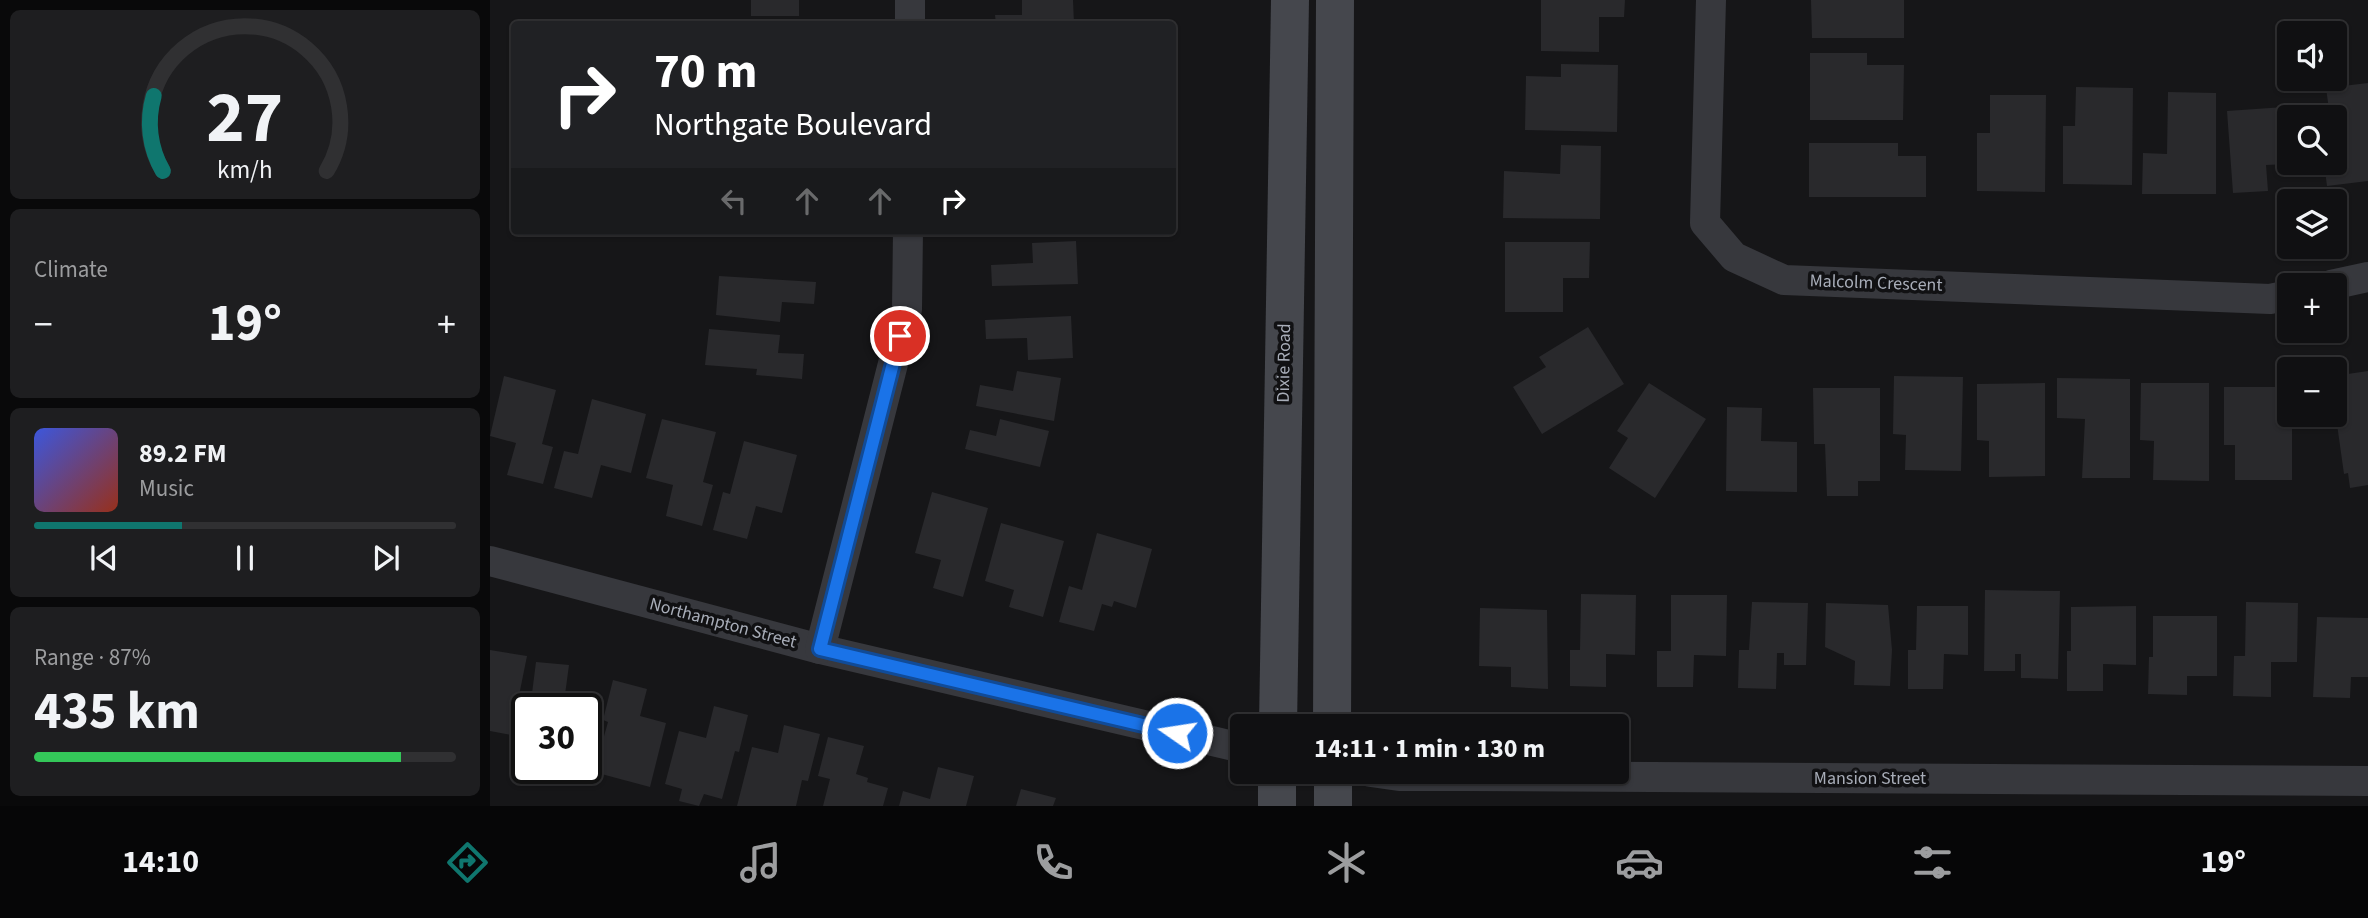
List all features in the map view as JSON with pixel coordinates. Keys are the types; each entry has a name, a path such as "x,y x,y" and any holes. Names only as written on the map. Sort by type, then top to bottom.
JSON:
{"main road":[{"name":"Dixie Road","path":"1278,714 1290,0"},
{"path":"1332,714 1335,0"},
{"path":"1277,784 1277,806"},
{"path":"1333,784 1333,806"}],"street":[{"path":"910,0 910,21"},
{"name":"Malcolm Crescent","path":"1710,0 1705,222 1734,257 1784,280 2277,298"},
{"path":"820,649 907,310 908,235"},
{"path":"2347,282 2368,277"},
{"name":"Northampton Street","path":"490,561 820,649 1230,745"},
{"name":"Mansion Street","path":"1629,777 2368,781"}],"building":[{"path":"751,0 799,0 799,16 751,16"},
{"path":"1022,0 1073,0 1074,21 996,21 995,15 1022,15"},
{"path":"1541,0 1625,0 1624,17 1599,17 1599,52 1541,51"},
{"path":"1811,0 1904,0 1904,38 1812,38"},
{"path":"1810,53 1867,53 1867,65 1904,65 1903,120 1810,120"},
{"path":"1561,64 1618,65 1617,132 1525,130 1526,76 1561,77"},
{"path":"2368,83 2368,181 2327,186 2326,175 2347,175 2347,105 2328,105 2326,91 2347,91 2347,86"},
{"path":"2076,87 2133,88 2132,185 2063,184 2063,126 2075,126"},
{"path":"2168,92 2216,93 2216,194 2142,194 2143,153 2167,154"},
{"path":"1990,95 2046,95 2045,192 1977,191 1977,133 1990,133"},
{"path":"2277,107 2277,165 2266,165 2268,191 2233,193 2227,111"},
{"path":"1809,143 1898,143 1898,156 1926,156 1926,197 1809,197"},
{"path":"1561,145 1601,146 1600,219 1503,218 1504,171 1560,174"},
{"path":"1076,241 1078,284 992,286 991,265 1033,263 1032,243"},
{"path":"1505,242 1590,242 1589,278 1563,278 1563,312 1505,312"},
{"path":"719,276 816,282 814,304 782,302 780,322 716,315"},
{"path":"1071,316 1073,358 1028,360 1027,338 986,339 985,320"},
{"path":"1588,327 1624,384 1542,434 1513,387 1546,367 1539,357"},
{"path":"709,329 780,335 778,353 804,354 802,379 756,375 757,369 705,365"},
{"path":"1017,371 1061,378 1054,421 976,406 980,385 1013,391"},
{"path":"2368,371 2368,485 2350,488 2348,473 2344,474 2337,427 2347,427 2347,374"},
{"path":"504,376 556,390 542,444 553,447 543,484 507,475 516,443 490,436"},
{"path":"1894,376 1963,377 1961,471 1905,470 1906,435 1893,434"},
{"path":"2057,378 2130,379 2130,478 2082,478 2085,419 2057,418"},
{"path":"1649,383 1706,419 1655,498 1609,468 1628,438 1617,431"},
{"path":"2045,383 2045,476 1989,477 1989,441 1977,440 1977,384"},
{"path":"2141,383 2209,383 2209,481 2153,480 2154,441 2140,440"},
{"path":"2224,387 2277,387 2277,427 2292,427 2292,480 2235,480 2235,445 2224,445"},
{"path":"1813,388 1880,388 1880,481 1858,481 1858,496 1827,496 1825,444 1814,444"},
{"path":"592,399 646,414 631,473 601,465 592,498 554,488 564,451 578,454"},
{"path":"1727,407 1762,408 1761,441 1797,442 1797,492 1726,491"},
{"path":"662,419 716,432 703,482 713,485 702,526 666,516 673,485 646,478"},
{"path":"1000,419 1049,431 1040,467 965,449 970,430 996,436"},
{"path":"744,441 797,455 782,513 756,506 747,539 713,530 723,492 730,494"},
{"path":"932,492 988,508 963,597 933,588 941,560 915,553"},
{"path":"1001,523 1064,541 1043,617 1009,607 1014,590 985,581"},
{"path":"1097,533 1152,549 1136,608 1114,601 1112,607 1102,604 1094,631 1059,622 1069,586 1082,590"},
{"path":"1985,590 2060,591 2058,679 2021,678 2021,654 2015,654 2015,671 1984,671"},
{"path":"1581,594 1636,595 1635,655 1606,654 1606,687 1570,686 1570,650 1580,650"},
{"path":"1671,595 1727,595 1726,656 1694,655 1693,687 1657,687 1657,651 1671,651"},
{"path":"1752,602 1808,603 1806,665 1784,665 1784,653 1777,653 1776,689 1738,688 1739,650 1749,650"},
{"path":"2246,602 2298,603 2297,662 2271,662 2271,697 2233,696 2234,656 2245,656"},
{"path":"1826,603 1888,605 1892,650 1890,686 1854,685 1855,661 1825,647"},
{"path":"1917,606 1968,606 1968,655 1944,654 1943,689 1908,689 1908,650 1916,650"},
{"path":"2136,606 2136,665 2103,664 2103,691 2067,691 2071,607"},
{"path":"1480,608 1547,610 1548,689 1511,687 1511,667 1479,666"},
{"path":"2153,616 2217,616 2217,676 2187,676 2187,695 2148,694 2149,657 2153,657"},
{"path":"2317,617 2368,618 2368,677 2351,677 2350,698 2313,697"},
{"path":"490,650 527,656 520,693 511,693 511,735 490,731"},
{"path":"536,662 569,665 565,693 532,693"},
{"path":"613,680 647,689 640,716 666,723 650,787 602,774 602,743 608,722 603,720"},
{"path":"714,706 748,715 739,752 735,751 722,799 704,794 699,806 679,801 682,789 665,784 679,731 706,738"},
{"path":"784,725 820,734 808,781 802,780 796,806 737,806 752,747 778,753"},
{"path":"828,737 864,746 856,774 868,778 867,782 888,788 883,806 823,806 830,779 818,776"},
{"path":"938,767 974,776 966,806 899,806 903,791 930,799"},
{"path":"1021,789 1056,798 1053,806 1016,806"}],"route":[{"path":"900,336 820,649 1177,733"}]}
